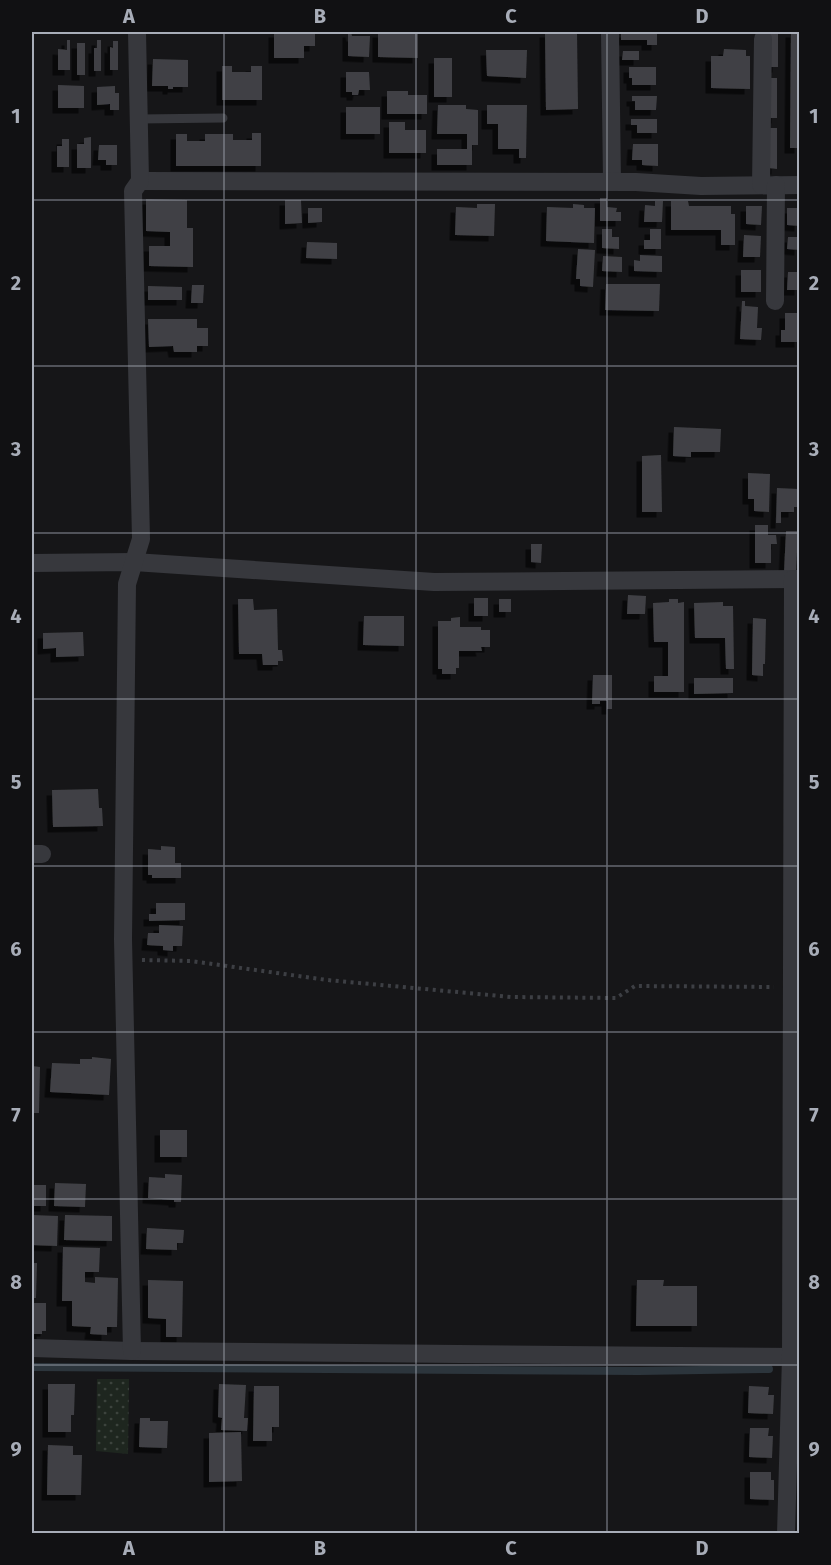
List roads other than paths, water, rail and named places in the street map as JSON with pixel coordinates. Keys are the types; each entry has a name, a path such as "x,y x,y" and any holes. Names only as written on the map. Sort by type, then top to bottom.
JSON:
{"street":[{"path":"132,1351 123,960 127,584 141,539 133,192 140,181 137,32"},
{"path":"610,32 612,182"},
{"path":"763,39 775,301"},
{"path":"140,181 612,182 701,186 800,185"},
{"path":"32,563 134,562 434,582 796,579 795,1357 786,1533"},
{"path":"32,1348 132,1351 795,1357"}],"lane":[{"path":"139,119 223,118"}],"waterway":[{"path":"32,1367 639,1371 769,1369"}]}
